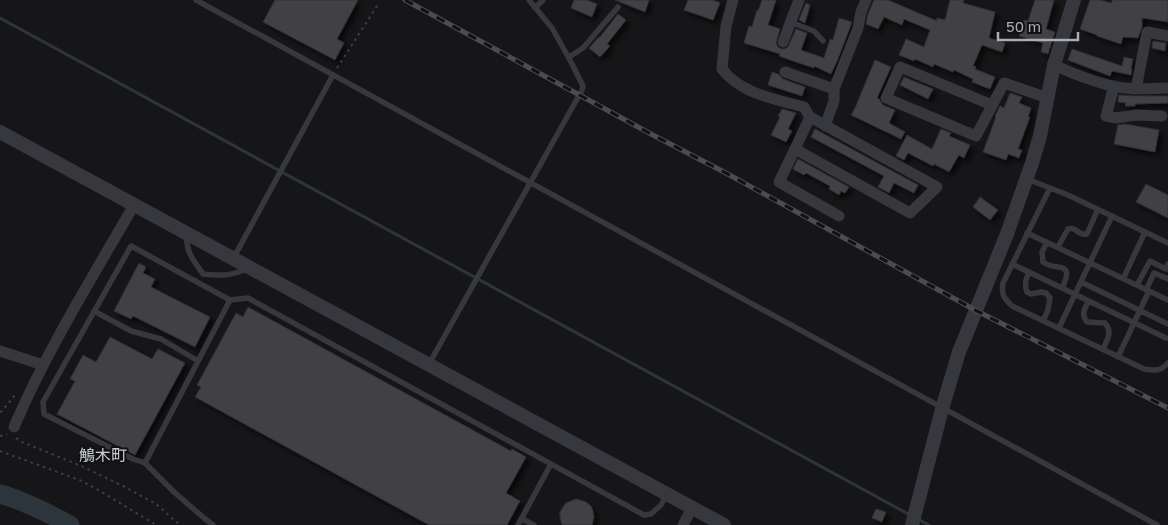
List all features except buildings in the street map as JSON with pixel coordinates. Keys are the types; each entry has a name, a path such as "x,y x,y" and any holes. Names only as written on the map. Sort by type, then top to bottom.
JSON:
{"street":[{"path":"733,0 726,26 722,68 726,74 749,91 804,107 810,117 937,187 910,213 795,149"},
{"path":"783,42 799,0"},
{"path":"825,126 834,101 834,89 858,28 861,12 866,0"},
{"path":"912,525 942,408 959,352 1007,234 1027,179 1040,136 1054,65 1074,0"},
{"path":"1136,88 1147,32 1168,36"},
{"path":"1054,65 1072,73 1114,86 1168,88"},
{"path":"992,105 900,67 886,98 976,136 1004,83 1048,98"},
{"path":"785,72 834,89"},
{"path":"1114,86 1106,116 1116,118 1136,115 1162,116"},
{"path":"810,117 779,182 839,216"},
{"path":"0,132 724,525"},
{"path":"14,428 43,365 134,206"},
{"path":"0,350 43,365"},
{"path":"683,525 692,508"}],"lane":[{"path":"196,0 1157,525"},
{"path":"429,364 582,90 583,86 569,57 552,28 529,0"},
{"path":"535,8 543,0"},
{"path":"569,57 583,48 618,7"},
{"path":"790,22 814,32 822,41"},
{"path":"233,259 333,75"},
{"path":"1027,179 1098,209 1168,243"},
{"path":"1050,188 1003,283 1002,292 1006,300 1012,306 1144,369 1153,371 1163,368 1168,363"},
{"path":"1058,248 1068,228 1075,228 1082,235 1086,234 1098,209"},
{"path":"1059,328 1112,216"},
{"path":"1123,278 1145,232"},
{"path":"1027,233 1168,300"},
{"path":"186,234 188,249 203,274"},
{"path":"1047,242 1042,252 1043,262 1049,266 1059,266 1065,269 1066,276 1062,288"},
{"path":"213,525 144,463 44,414 43,402 130,246 230,300 248,298 644,515 651,514 662,505 667,494"},
{"path":"1137,285 1150,261 1166,269 1168,264"},
{"path":"1012,264 1167,338"},
{"path":"203,274 224,276 249,268"},
{"path":"1029,272 1025,281 1027,292 1031,294 1046,293 1050,298 1048,310 1043,321"},
{"path":"1118,356 1140,310 1154,273 1168,279"},
{"path":"198,283 203,274"},
{"path":"1081,282 1168,324"},
{"path":"144,463 230,300"},
{"path":"1091,302 1083,313 1084,318 1087,322 1105,323 1108,327 1109,336 1103,349"},
{"path":"94,311 131,331 161,339 198,361"},
{"path":"518,525 551,464"},
{"path":"522,519 534,525"}],"path":[{"path":"333,75 379,2"},
{"path":"14,428 11,433 22,442 79,465 123,486 156,504 180,525"},
{"path":"0,451 82,481 156,525"}],"waterway":[{"path":"0,18 910,515"},
{"path":"0,494 27,504 70,525"},
{"path":"918,519 929,525"}],"railway":[{"path":"405,0 975,310 1168,408"}],"district":[{"name":"鵤木町","path":"103,455"}]}
